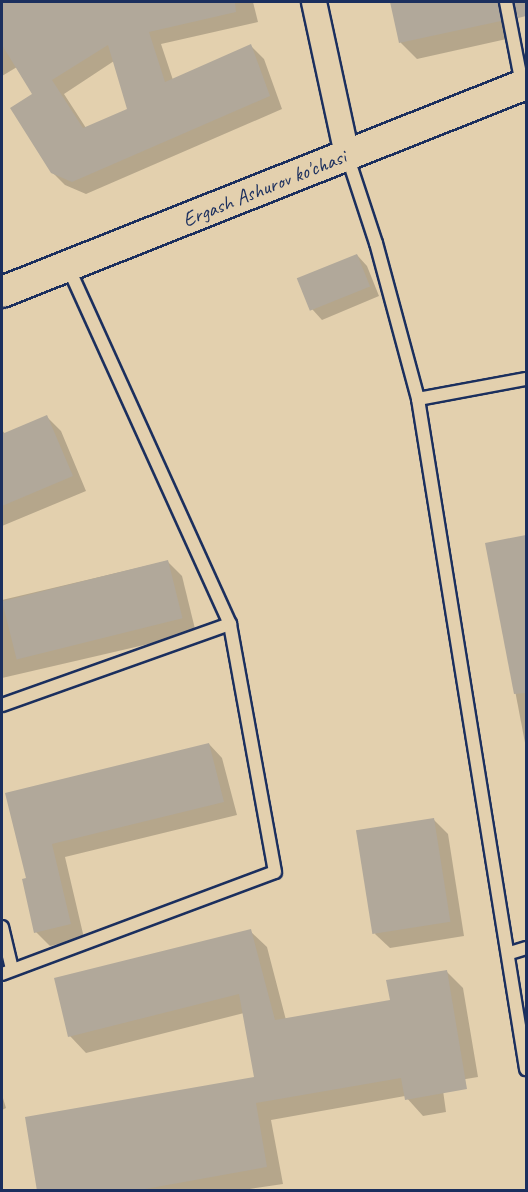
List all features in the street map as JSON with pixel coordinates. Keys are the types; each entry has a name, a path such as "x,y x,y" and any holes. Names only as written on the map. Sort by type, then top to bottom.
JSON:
{"street":[{"path":"314,2 347,155"},
{"name":"Ergash Ashurov ko'chasi","path":"4,287 67,266 524,85"}],"lane":[{"path":"506,2 524,85"},
{"path":"347,155 376,243 418,399 510,953 526,1069"},
{"path":"2,927 7,972 275,872 230,624 67,266"},
{"path":"418,399 526,379"},
{"path":"2,705 230,624"},
{"path":"510,953 526,948"}],"building":[{"path":"2,2 235,2 236,12 149,32 165,82 251,44 270,96 72,182 51,173 10,108 32,94 2,45","holes":["108,45 127,109 83,128 52,80"]},
{"path":"390,2 498,2 501,21 399,43"},
{"path":"514,2 526,2 526,16 518,18"},
{"path":"357,254 370,286 310,311 297,278"},
{"path":"47,415 73,476 2,506 2,434"},
{"path":"526,535 526,693 514,694 485,543"},
{"path":"168,560 183,618 17,660 2,601"},
{"path":"209,743 224,802 52,844 71,924 34,933 22,879 26,878 5,793"},
{"path":"434,818 450,922 372,934 356,830"},
{"path":"251,929 275,1020 390,1000 386,980 447,970 467,1089 405,1100 401,1078 256,1103 267,1167 134,1191 37,1191 25,1117 254,1077 239,994 68,1037 54,978"}]}
